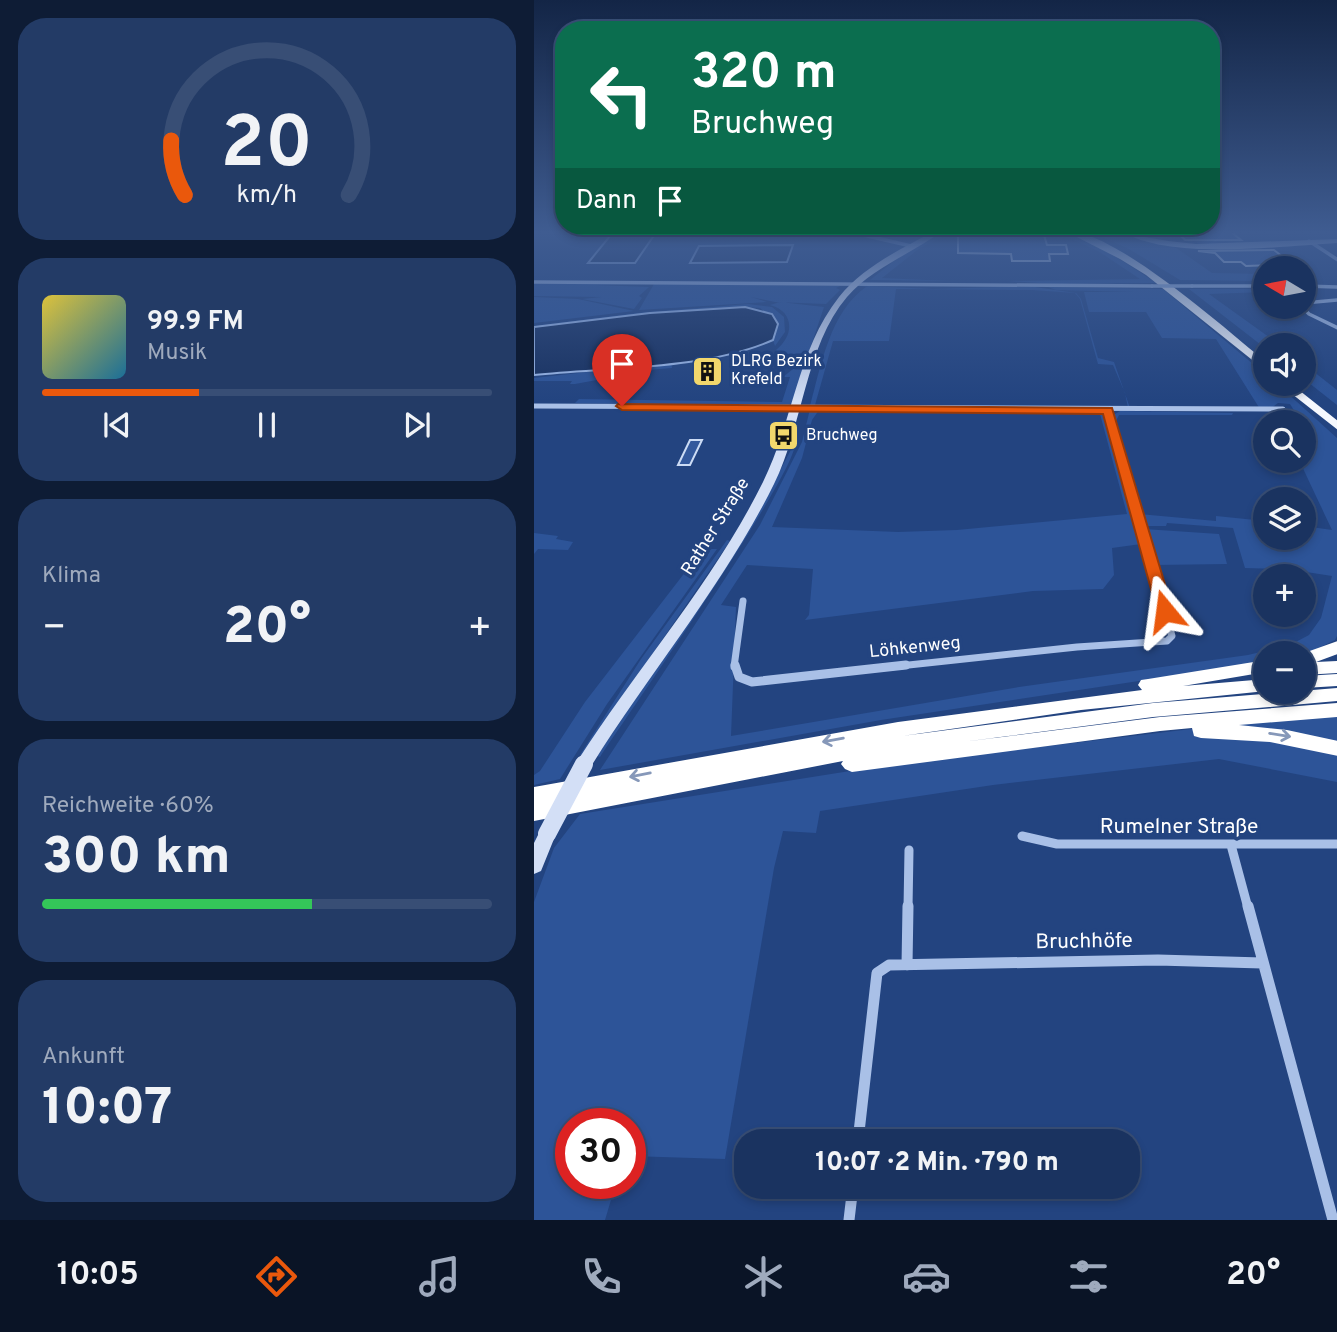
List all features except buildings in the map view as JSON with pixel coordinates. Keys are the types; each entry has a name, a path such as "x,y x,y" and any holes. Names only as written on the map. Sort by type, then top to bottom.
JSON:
{"highway":[{"path":"1168,288 1253,357"},
{"path":"1179,288 1253,346"},
{"path":"1302,396 1337,433"},
{"path":"1303,396 1337,427"},
{"path":"1308,396 1337,415"},
{"path":"1316,655 1337,647"},
{"path":"1316,668 1337,667"},
{"path":"998,714 1040,701 1253,668"},
{"path":"1208,676 1253,673"},
{"path":"1316,681 1337,680"},
{"path":"534,795 707,762 998,714 1253,686"},
{"path":"534,812 894,744 1153,710 1337,694"},
{"path":"679,784 709,785 1159,724 1337,710"},
{"path":"1016,743 1153,732 1217,731 1259,732 1303,739 1337,749"}],"main road":[{"name":"Rather Straße","path":"534,866 547,834 584,764 754,511 780,460 824,330 844,296 853,288"}],"street":[{"path":"1316,303 1337,300"},
{"path":"1316,317 1337,328"},
{"path":"534,405 1283,409"},
{"name":"Löhkenweg","path":"743,601 734,670 736,676 752,682 1077,647 1158,643 1172,636 1108,410"},
{"name":"Rumelner Straße","path":"1022,836 1057,845 1337,844"},
{"path":"1231,845 1333,1220"},
{"path":"907,965 909,850"},
{"name":"Bruchhöfe","path":"859,1129 877,973 889,965 1158,960 1262,963"},
{"path":"849,1220 851,1199"}],"shaded area":[{"path":"534,288 648,288 639,296 642,298 634,309 582,299 602,297 534,296"},
{"path":"652,288 840,290 826,304 775,302 751,297 767,302 639,310"},
{"path":"865,288 1041,288 1076,293 1081,299 1098,358 1114,362 1124,390 1113,365 1098,364 1080,299 1075,293 896,289 889,341 833,341 815,405 1124,408 810,406 835,325 854,298"},
{"path":"1050,288 1163,289 1253,364 1253,396 1290,396 1306,410 1294,410 1290,404 1278,403 1270,409 1260,409 1216,339 1162,338 1146,312 1089,312 1084,292 1135,292"},
{"path":"1189,289 1253,289 1253,292 1209,294 1263,333 1253,333 1253,339"},
{"path":"534,297 578,299 634,311 534,323"},
{"path":"780,302 824,307 792,403 786,406 575,403 579,399 782,402 790,377 783,377 793,369 776,350 789,331 784,312 770,305"},
{"path":"748,304 772,307 784,317 785,332 775,346 773,340 778,324 760,308 650,313 534,326 638,313"},
{"path":"745,307 772,314 778,324 773,340 746,350 687,362 534,375 534,327 650,313"},
{"path":"671,362 672,368 636,371 575,384 570,384 572,381 534,381 534,378 605,370 555,373"},
{"path":"1316,373 1337,390 1337,405 1316,388"},
{"path":"810,409 1102,411 1107,414 1141,535 1141,544 1112,548 1114,575 1103,589 1033,591 805,620 809,615 813,569 747,565 721,605 736,607 731,736 1019,687 1253,654 1253,664 881,720 600,770 760,525 802,442","holes":["819,410 1100,414 1127,514 957,530 898,532 772,527 802,458 812,420"]},
{"path":"1120,411 1233,413 1119,415 1116,421 1139,504 1137,510 1112,416"},
{"path":"1316,419 1337,438 1337,636 1335,640 1316,649 1316,641 1298,641 1309,635 1321,618 1332,576 1316,574 1316,564 1253,564 1253,568 1245,568 1233,528 1167,523 1166,526 1144,526 1139,514 1216,521 1216,516 1253,520 1253,550 1316,550 1316,528 1332,530 1316,496 1316,487 1312,487 1305,473 1316,473"},
{"path":"795,442 789,461 771,496 743,542 600,757 597,756 750,528"},
{"path":"1144,529 1219,534 1227,564 1154,565"},
{"path":"534,533 558,536 556,539 573,542 568,550 538,549 534,554"},
{"path":"727,540 730,541 583,755 580,755 641,659"},
{"path":"703,549 717,549 607,704 560,779 534,785 534,775 540,771 585,702"},
{"path":"1311,715 1337,715 1337,782 1219,759 993,785 820,811 816,833 783,831 774,868 725,1159 646,1157 646,1108 555,1108 555,1199 611,1199 605,1220 534,1220 534,902 554,848 580,814 894,764"}],"place":[{"name":"DLRG Bezirk Krefeld","path":"708,371"},
{"name":"Bruchweg","path":"783,436"}],"route":[{"path":"622,406 1108,410 1165,611"}]}
